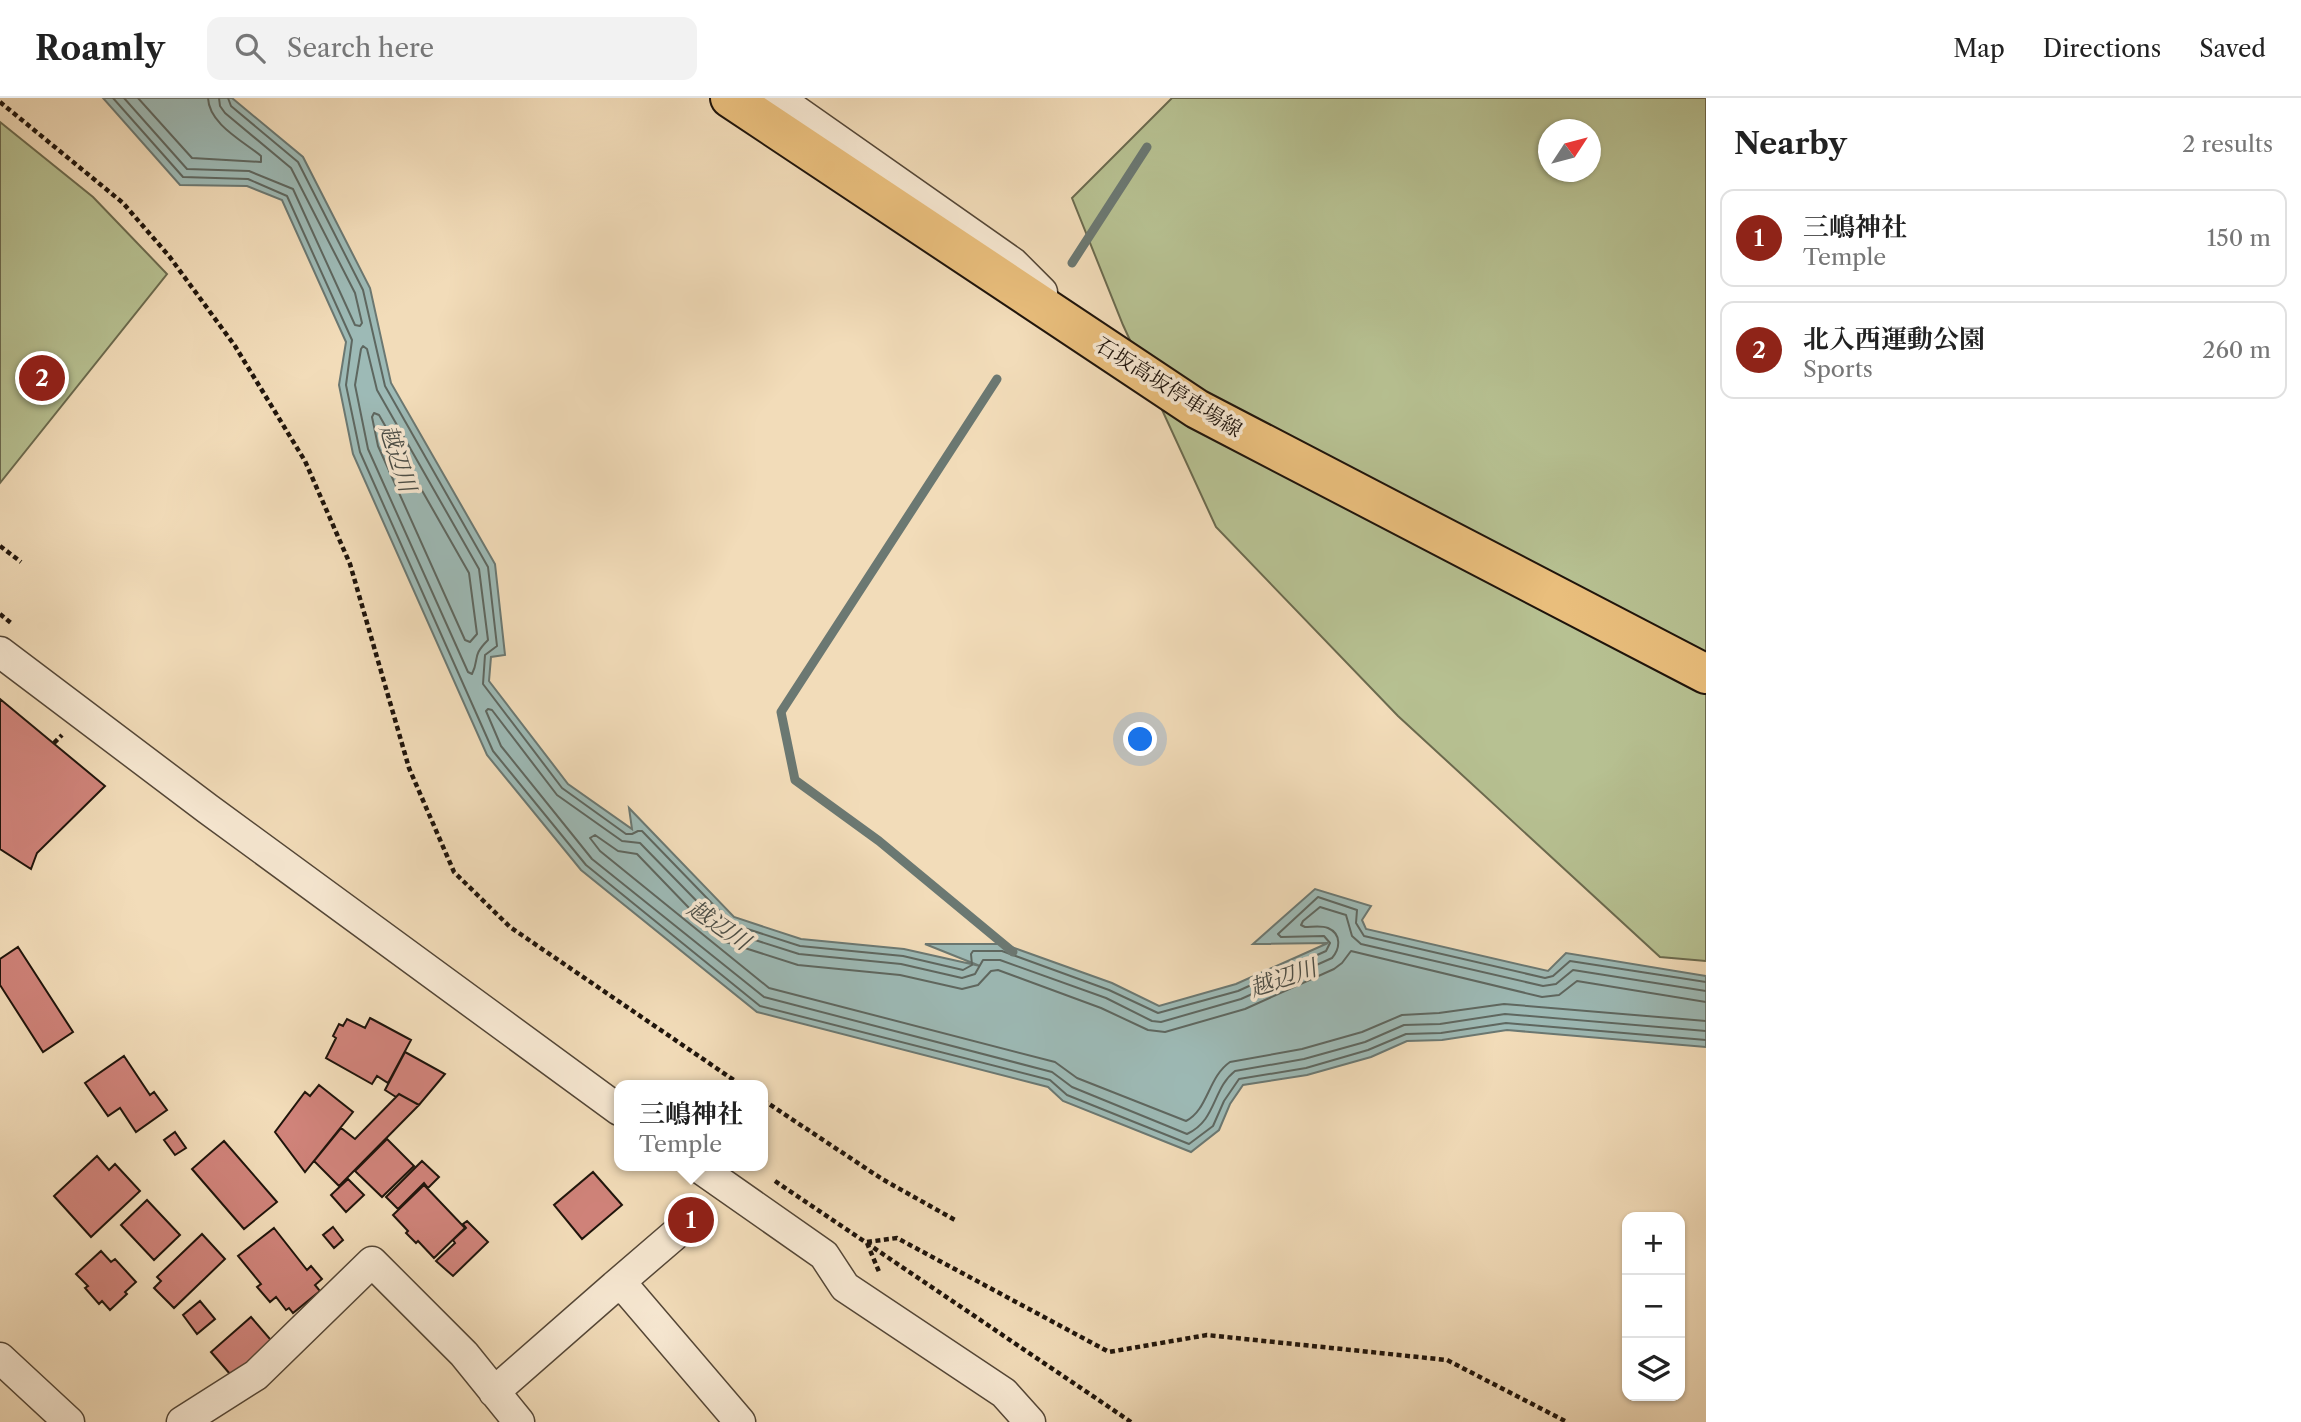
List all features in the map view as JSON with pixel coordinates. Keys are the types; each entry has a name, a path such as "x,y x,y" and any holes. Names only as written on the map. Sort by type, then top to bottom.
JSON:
{"main road":[{"name":"石坂高坂停車場線","path":"730,98 1197,410 1706,674"}],"street":[{"path":"778,98 1013,263 1085,334"},
{"path":"0,652 208,809 614,1106"},
{"path":"704,1171 824,1255 845,1287 1004,1393 1030,1422"},
{"path":"494,1392 679,1231"},
{"path":"182,1422 256,1375 372,1262 464,1354 519,1422"},
{"path":"615,1286 628,1291 740,1422"},
{"path":"0,1358 69,1422"}],"path":[{"path":"0,102 123,203 169,256 235,346 305,461 349,564 409,768 454,872 510,927 734,1080"},
{"path":"0,546 21,562"},
{"path":"768,1103 882,1179 955,1220"},
{"path":"764,1173 1131,1422"},
{"path":"867,1242 897,1238 1109,1352 1208,1335 1447,1360 1567,1422"}],"green space":[{"path":"1172,98 1706,98 1706,961 1660,957 1398,716 1216,527 1123,325 1072,198"},
{"path":"0,122 93,197 167,274 0,483"}],"water":[{"name":"越辺川","path":"103,98 232,98 303,157 370,288 391,383 495,564 505,655 491,657 489,681 568,784 632,829 629,808 734,917 801,939 904,949 980,966 925,944 1003,944 1112,983 1159,1006 1236,984 1328,943 1253,944 1315,889 1371,906 1362,920 1366,929 1548,971 1566,953 1706,976 1706,1047 1507,1030 1442,1040 1407,1041 1371,1057 1307,1075 1243,1085 1230,1104 1219,1130 1191,1152 1063,1101 1048,1087 757,1012 581,870 487,755 353,454 339,385 346,342 282,200 247,186 180,185"}],"building":[{"path":"0,699 105,786 37,853 31,869 0,849"},
{"path":"18,947 73,1032 43,1052 0,985 0,959"},
{"path":"370,1018 411,1040 388,1083 377,1076 372,1084 326,1058 336,1038 333,1036 339,1024 343,1026 347,1019 365,1028"},
{"path":"405,1052 445,1074 419,1105 385,1090"},
{"path":"124,1056 150,1095 154,1092 167,1110 136,1132 120,1108 108,1116 85,1083"},
{"path":"319,1085 353,1112 305,1172 275,1132 305,1092 310,1096"},
{"path":"399,1094 419,1105 339,1186 314,1161 341,1128 355,1139"},
{"path":"175,1132 186,1148 175,1155 164,1140"},
{"path":"387,1139 414,1166 382,1197 355,1171"},
{"path":"224,1141 277,1202 244,1229 192,1169"},
{"path":"97,1156 109,1170 115,1164 140,1191 91,1237 54,1196"},
{"path":"422,1161 439,1177 428,1188 424,1183 398,1209 386,1197"},
{"path":"593,1172 622,1205 582,1239 554,1205"},
{"path":"348,1179 364,1195 346,1212 331,1195"},
{"path":"424,1185 465,1228 434,1258 406,1233 408,1231 393,1215"},
{"path":"147,1200 180,1235 154,1260 121,1225"},
{"path":"467,1221 488,1242 453,1276 436,1261 455,1243 453,1240 466,1228 463,1224"},
{"path":"333,1227 343,1240 334,1248 323,1235"},
{"path":"274,1228 307,1270 311,1266 322,1279 315,1285 320,1291 293,1313 289,1308 286,1310 276,1297 270,1302 257,1287 261,1284 238,1256"},
{"path":"202,1234 225,1259 174,1308 154,1288 161,1281 157,1277"},
{"path":"101,1251 111,1262 115,1259 136,1282 110,1310 102,1301 99,1304 85,1288 88,1286 76,1274"},
{"path":"200,1301 215,1319 197,1334 183,1315"},
{"path":"251,1317 276,1346 236,1381 211,1352"}],"waterway":[{"path":"1072,263 1147,147"},
{"path":"997,379 781,712 795,780 879,841 1013,952"}],"place":[{"name":"北入西運動公園","path":"42,378"},
{"name":"三嶋神社","path":"691,1220"}]}
